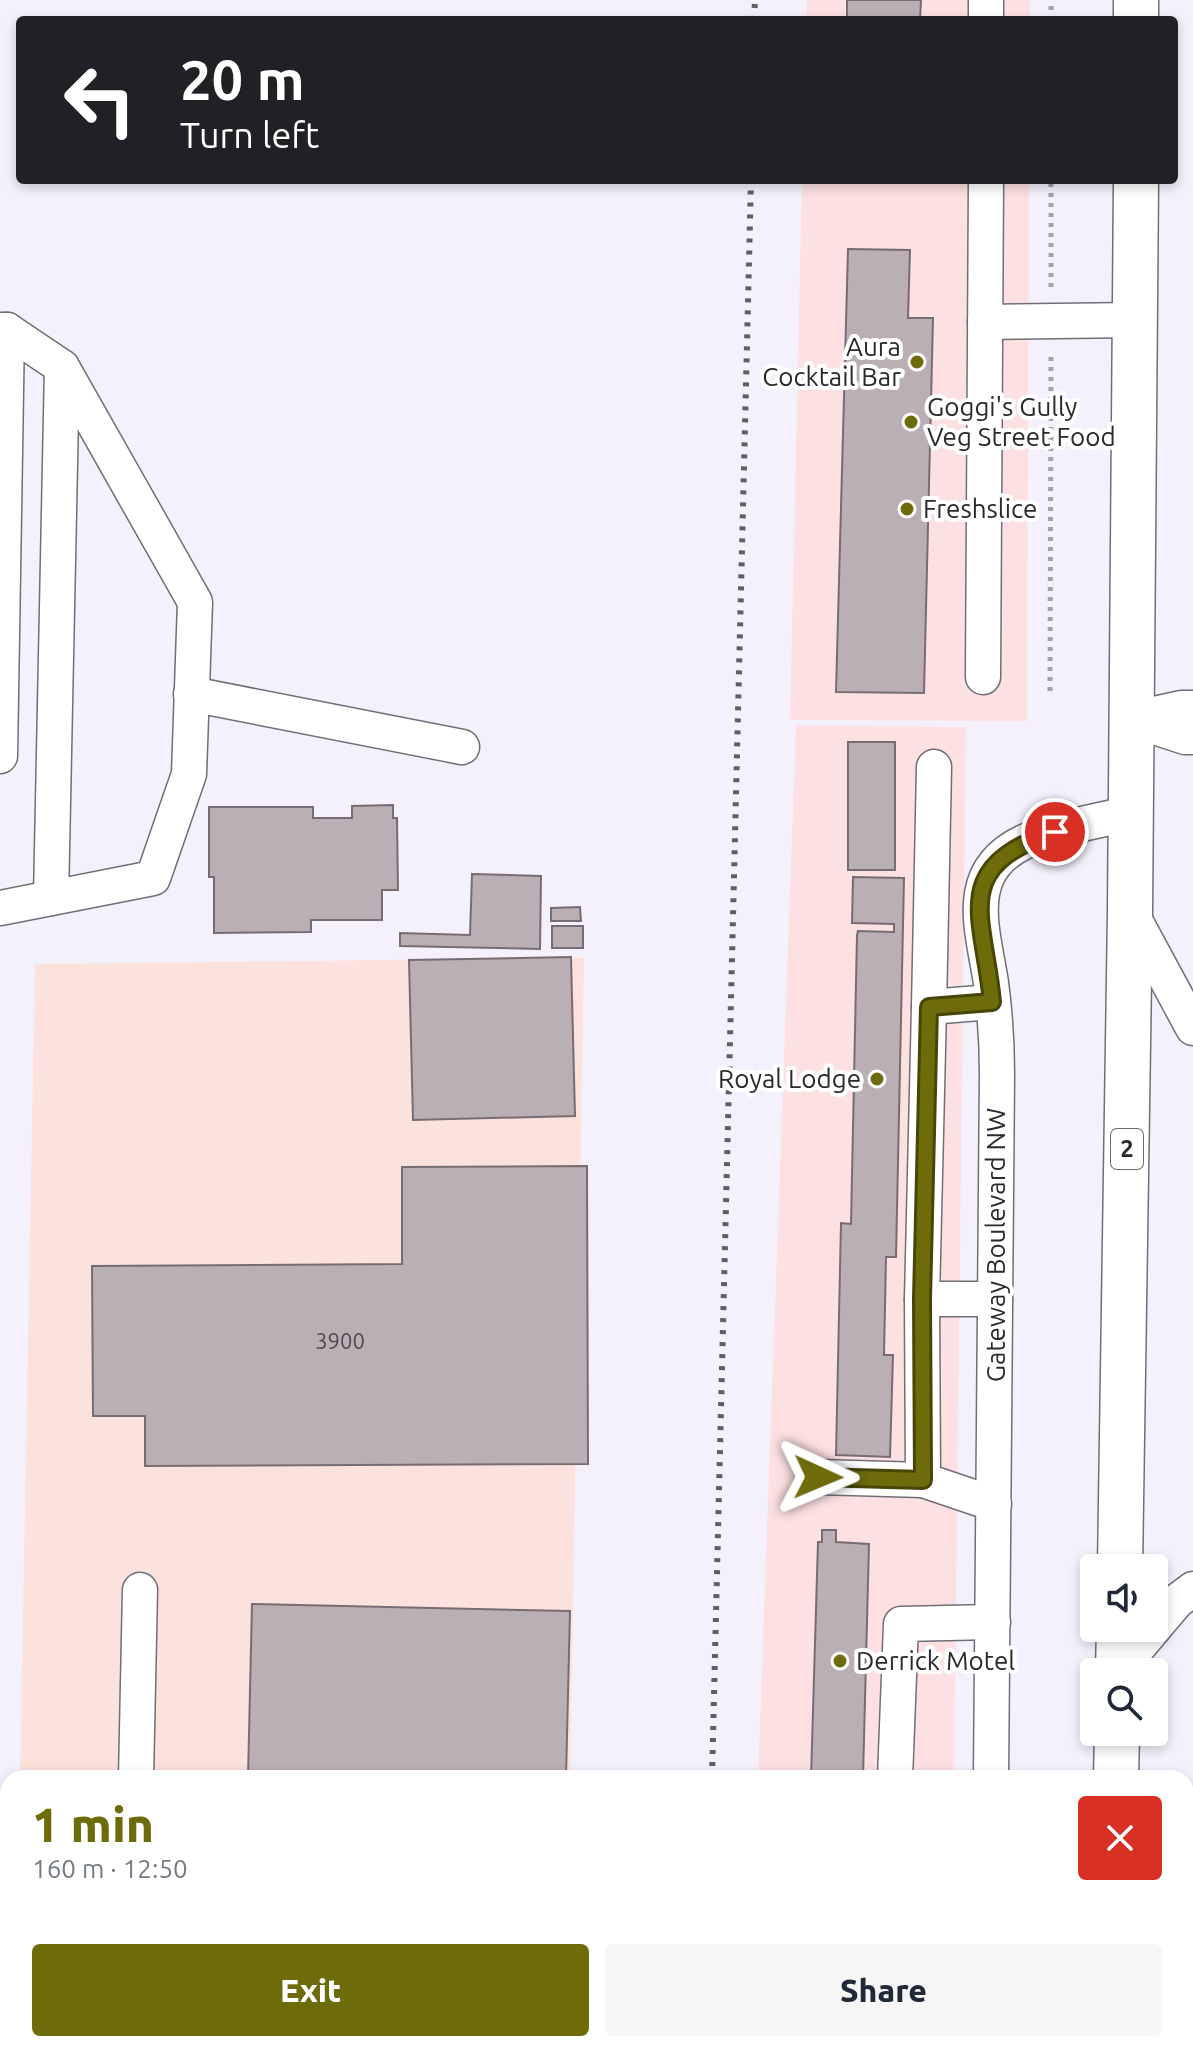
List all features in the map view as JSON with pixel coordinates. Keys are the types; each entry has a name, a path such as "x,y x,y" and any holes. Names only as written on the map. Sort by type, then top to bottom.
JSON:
{"highway":[{"name":"2","path":"1120,1554 1136,184"},
{"path":"1116,1770 1117,1746"}],"street":[{"path":"983,677 986,184"},
{"path":"985,322 1136,320"},
{"path":"0,908 153,878 189,774 195,602 62,367 4,330"},
{"path":"0,756 4,330"},
{"path":"51,898 62,367"},
{"path":"191,694 462,747"},
{"path":"1130,724 1181,708 1193,708"},
{"path":"1130,724 1193,737"},
{"path":"923,1480 922,1299 934,767"},
{"name":"Gateway Boulevard NW","path":"991,1770 997,1074 980,896 988,874 1002,856 1024,842 1130,813"},
{"path":"1130,912 1193,1028"},
{"path":"929,1007 992,1002"},
{"path":"922,1299 995,1299"},
{"path":"818,1477 923,1480 994,1504"},
{"path":"1168,1612 1193,1589"},
{"path":"136,1770 140,1590"},
{"path":"895,1770 901,1624 993,1622"},
{"path":"1129,1658 1143,1642"}],"path":[{"path":"1050,691 1051,184"}],"shaded area":[{"path":"807,0 1030,0 1030,16 806,16"},
{"path":"802,184 1029,184 1027,721 790,720"},
{"path":"796,725 966,727 954,1770 758,1770"},
{"path":"584,958 570,1770 20,1770 35,964"}],"building":[{"path":"847,0 921,0 920,16 847,16"},
{"path":"848,249 910,250 908,318 933,318 924,693 836,692"},
{"path":"848,742 895,742 895,870 848,870"},
{"path":"393,805 393,818 397,818 398,890 382,890 382,920 311,920 311,932 214,933 214,877 209,877 209,807 313,807 313,818 352,818 352,806"},
{"path":"472,874 541,876 540,949 400,946 400,933 470,935"},
{"name":"Royal Lodge","path":"853,877 904,878 896,1257 886,1257 884,1355 893,1355 890,1457 836,1455 841,1223 851,1224 857,935 858,931 894,932 894,924 852,923"},
{"path":"580,907 581,921 551,921 551,908"},
{"path":"552,926 583,926 583,948 552,948"},
{"path":"571,957 575,1116 413,1120 409,960"},
{"path":"587,1166 588,1464 145,1466 145,1416 93,1416 92,1266 402,1264 402,1167"},
{"name":"Derrick Motel","path":"822,1530 836,1530 836,1542 869,1544 863,1770 811,1770 818,1542 822,1542"},
{"path":"252,1604 570,1611 566,1770 248,1770"}],"railway":[{"path":"754,16 755,0"},
{"path":"712,1770 751,184"}],"place":[{"name":"Aura Cocktail Bar","path":"917,362"},
{"name":"Goggi's Gully Veg Street Food","path":"911,422"},
{"name":"Freshslice","path":"907,509"},
{"name":"Royal Lodge","path":"877,1079"},
{"name":"Derrick Motel","path":"840,1661"}],"route":[{"path":"818,1477 923,1480 922,1299 929,1007 992,1002 980,917 980,896 988,874 1002,856 1024,842 1055,832"}]}
